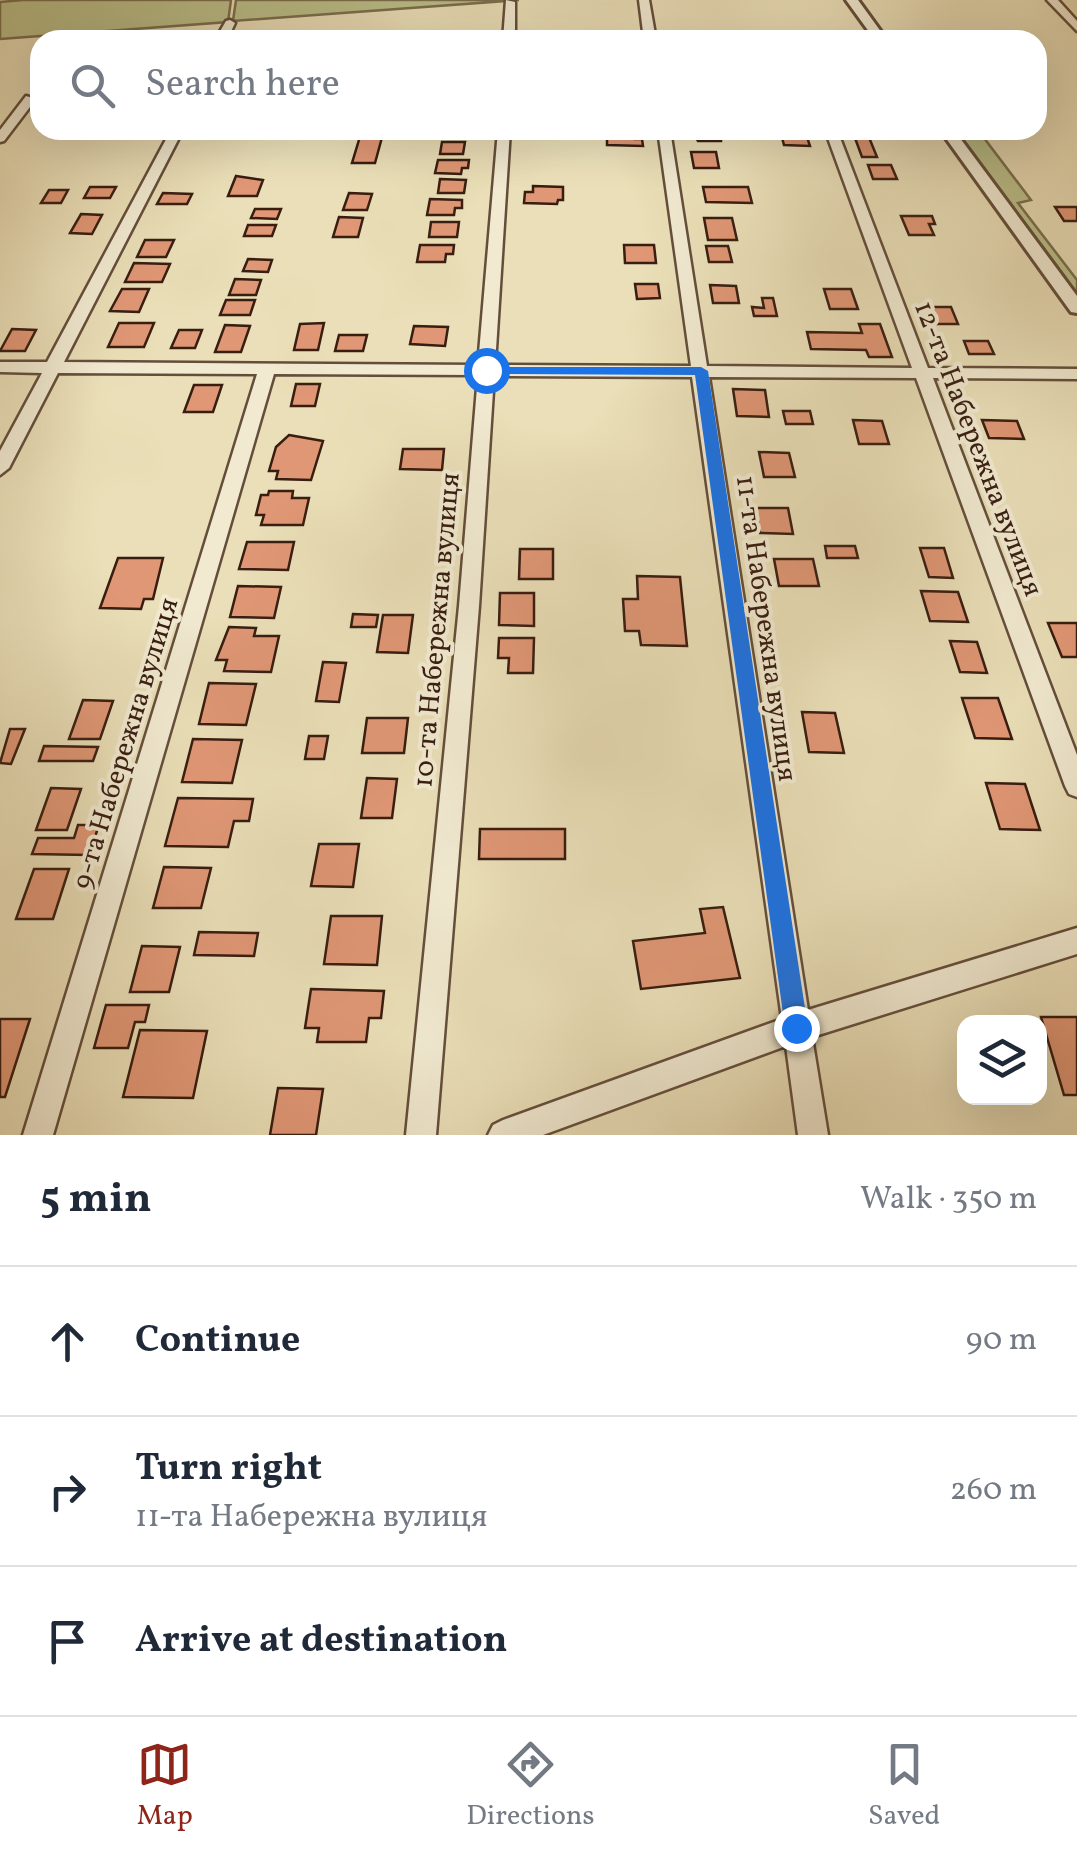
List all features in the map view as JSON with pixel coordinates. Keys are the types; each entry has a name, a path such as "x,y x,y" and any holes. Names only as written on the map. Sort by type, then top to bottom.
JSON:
{"street":[{"path":"644,0 648,30"},
{"path":"852,0 874,30"},
{"path":"1052,0 1077,28"},
{"path":"509,30 510,2"},
{"path":"226,30 230,23"},
{"path":"0,138 30,99"},
{"path":"0,468 172,140"},
{"name":"10-та Набережна вулиця","path":"421,1135 503,140"},
{"name":"11-та Набережна вулиця","path":"666,140 813,1135"},
{"name":"12-та Набережна вулиця","path":"836,140 1077,786"},
{"path":"954,140 1077,308"},
{"path":"0,367 1077,374"},
{"name":"9-та Набережна вулиця","path":"38,1135 267,369"},
{"path":"504,1135 796,1028 1077,941"}],"green space":[{"path":"231,0 228,22 121,30 30,30 30,37 0,39 0,2"},
{"path":"236,0 519,0 233,21"},
{"path":"963,140 986,140 1031,200 1018,203 1077,280 1077,293"}],"building":[{"path":"359,140 381,140 375,163 352,163"},
{"path":"607,140 642,140 643,146 607,145"},
{"path":"783,140 808,140 810,146 784,145"},
{"path":"856,140 870,140 877,157 862,157"},
{"path":"442,142 465,142 463,154 440,154"},
{"path":"691,152 716,152 719,168 694,168"},
{"path":"438,160 469,160 468,168 462,168 461,174 435,173"},
{"path":"868,165 891,165 897,179 873,179"},
{"path":"236,176 263,180 257,196 228,196"},
{"path":"440,179 466,180 464,193 438,193"},
{"path":"533,186 563,187 563,200 557,204 524,203 525,192 533,192"},
{"path":"90,187 116,187 110,198 84,198"},
{"path":"703,187 748,187 752,203 706,202"},
{"path":"49,190 68,190 61,203 41,203"},
{"path":"163,193 192,194 187,204 157,204"},
{"path":"349,193 372,194 367,210 343,210"},
{"path":"430,199 462,200 462,208 455,208 454,215 427,215"},
{"path":"1055,207 1077,207 1077,221 1064,221"},
{"path":"255,209 281,209 277,219 251,218"},
{"path":"81,214 102,215 92,234 70,233"},
{"path":"901,216 932,216 935,224 929,224 934,235 909,235"},
{"path":"339,217 363,218 358,237 333,237"},
{"path":"704,218 732,218 737,240 708,240"},
{"path":"431,222 459,222 457,237 429,237"},
{"path":"248,225 276,225 272,236 244,236"},
{"path":"145,240 174,240 166,257 137,257"},
{"path":"420,245 454,245 453,254 446,254 445,262 417,262"},
{"path":"624,245 654,245 656,263 625,263"},
{"path":"706,246 728,246 732,262 709,262"},
{"path":"248,259 272,260 268,272 243,271"},
{"path":"134,263 170,264 162,282 125,282"},
{"path":"235,279 261,280 256,295 229,295"},
{"path":"635,284 658,284 660,298 637,299"},
{"path":"710,285 736,286 739,303 713,303"},
{"path":"122,289 149,289 139,312 110,311"},
{"path":"824,289 851,289 858,309 830,309"},
{"path":"762,298 773,298 777,316 754,316 752,307 764,308"},
{"path":"226,300 255,300 250,315 220,315"},
{"path":"929,307 951,307 958,324 936,324"},
{"path":"119,323 154,323 144,347 108,347"},
{"path":"324,323 318,350 294,350 300,324"},
{"path":"859,324 880,324 892,357 869,357 866,350 811,349 807,332 862,333"},
{"path":"225,325 250,326 241,352 215,352"},
{"path":"414,326 448,327 445,346 410,344"},
{"path":"12,329 36,330 25,351 0,351"},
{"path":"179,330 202,330 195,348 171,348"},
{"path":"339,335 367,335 363,351 335,351"},
{"path":"964,341 988,341 994,354 969,354"},
{"path":"296,384 320,384 315,406 291,406"},
{"path":"194,385 222,385 213,412 184,412"},
{"path":"733,389 765,390 769,417 737,416"},
{"path":"783,411 810,411 813,424 786,424"},
{"path":"853,420 882,421 889,444 859,444"},
{"path":"982,420 1017,421 1024,439 989,438"},
{"path":"289,435 323,441 311,480 276,479 278,471 269,471 276,447"},
{"path":"403,449 444,449 442,470 400,469"},
{"path":"759,452 789,453 795,477 764,477"},
{"path":"269,491 293,491 292,498 309,498 303,525 261,525 264,515 256,515 261,495 268,495"},
{"path":"756,508 788,508 793,534 760,533"},
{"path":"247,542 294,542 288,570 239,569"},
{"path":"825,546 855,546 858,558 827,558"},
{"path":"920,548 944,548 953,578 929,577"},
{"path":"520,549 553,549 553,579 519,579"},
{"path":"118,558 163,558 153,599 144,599 141,609 100,608"},
{"path":"774,559 813,559 819,586 779,586"},
{"path":"637,576 680,577 687,646 641,645 639,631 625,631 623,599 638,599"},
{"path":"238,586 281,587 274,618 230,617"},
{"path":"921,591 958,592 968,622 930,621"},
{"path":"500,593 534,593 534,626 499,625"},
{"path":"353,614 378,615 376,627 351,627"},
{"path":"383,615 413,615 408,653 377,652"},
{"path":"1048,623 1077,623 1077,657 1062,657"},
{"path":"229,627 256,628 254,636 279,636 271,672 224,671 227,660 216,660"},
{"path":"499,638 534,638 533,673 508,673 509,658 498,658"},
{"path":"950,641 977,642 987,673 960,672"},
{"path":"323,662 346,663 339,702 316,701"},
{"path":"209,683 256,684 246,725 199,724"},
{"path":"962,698 998,698 1012,739 975,738"},
{"path":"83,700 113,701 100,739 69,739"},
{"path":"802,712 835,713 844,753 809,752"},
{"path":"367,718 408,718 404,753 362,753"},
{"path":"10,729 25,729 11,764 0,763"},
{"path":"309,736 328,736 324,759 305,759"},
{"path":"193,739 242,740 232,783 182,782"},
{"path":"44,746 98,747 93,761 39,761"},
{"path":"367,778 397,779 392,818 361,818"},
{"path":"986,783 1025,784 1040,830 1000,829"},
{"path":"51,788 81,789 67,830 36,830"},
{"path":"178,798 253,799 249,821 234,821 228,847 165,846"},
{"path":"78,825 99,825 89,855 32,854 38,838 74,838"},
{"path":"480,829 565,829 565,859 479,859"},
{"path":"319,844 359,844 353,887 311,886"},
{"path":"164,867 211,868 201,908 153,908"},
{"path":"34,869 69,869 53,919 16,919"},
{"path":"723,907 740,978 641,989 633,941 705,933 700,909"},
{"path":"331,916 382,916 377,965 324,964"},
{"path":"199,932 258,933 254,956 194,955"},
{"path":"142,946 180,947 169,992 130,992"},
{"path":"311,989 384,991 381,1018 369,1018 366,1042 317,1042 319,1028 305,1028"},
{"path":"106,1005 149,1005 145,1022 135,1022 128,1048 94,1048"},
{"path":"1047,1017 1077,1017 1077,1095 1064,1095 1047,1037"},
{"path":"0,1019 30,1019 5,1097 0,1097"},
{"path":"140,1030 207,1031 193,1098 123,1097"},
{"path":"278,1088 323,1089 316,1135 270,1135"}],"route":[{"path":"486,370 701,371 796,1028"}]}
